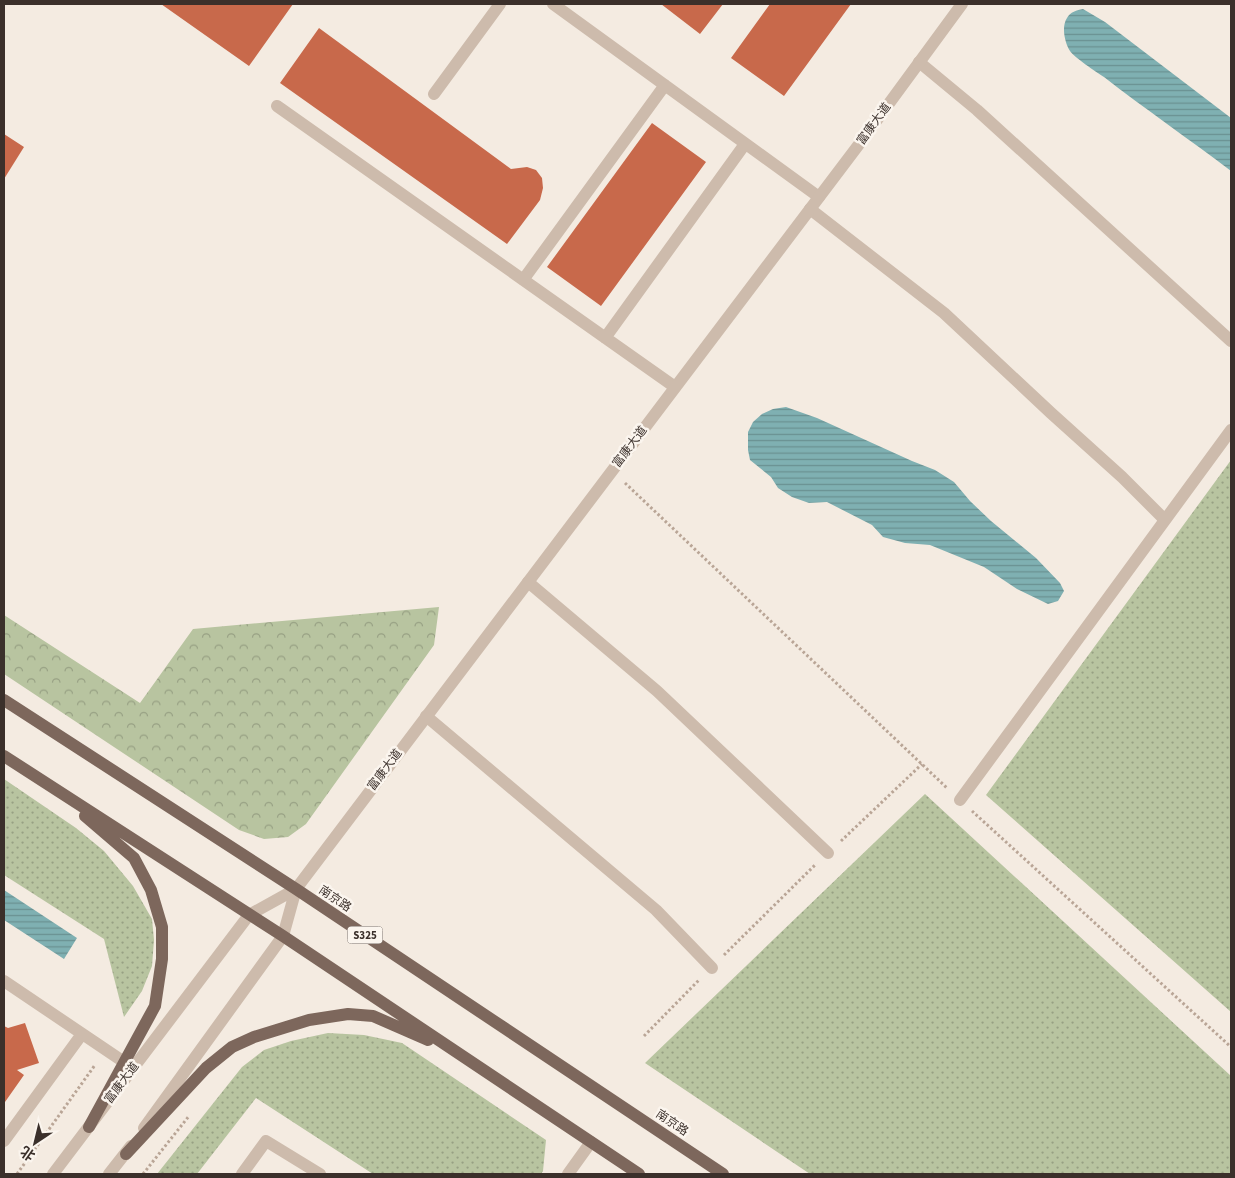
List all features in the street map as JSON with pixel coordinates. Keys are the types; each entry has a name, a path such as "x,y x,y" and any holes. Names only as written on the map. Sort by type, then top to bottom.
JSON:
{"main road":[{"name":"南京路","path":"4,700 296,889 723,1174"},
{"path":"4,756 283,936 639,1174"},
{"path":"47,784 134,858 151,890 162,927 162,959 155,1006 89,1127"},
{"path":"126,1154 206,1068 225,1052 254,1037 280,1028 309,1020 348,1014 373,1016 456,1052"}],"street":[{"path":"434,94 500,4"},
{"path":"552,4 819,197"},
{"name":"富康大道","path":"110,1174 283,936 296,889 810,209 962,4"},
{"path":"919,62 977,110 1231,341"},
{"path":"523,280 665,85"},
{"path":"276,106 675,387"},
{"path":"605,338 745,144"},
{"path":"810,209 944,313 1122,476 1165,520"},
{"path":"960,800 1231,430"},
{"path":"528,582 657,691 828,853"},
{"path":"426,716 656,910 712,968"},
{"name":"富康大道","path":"53,1174 249,914 296,889"},
{"path":"4,981 124,1062"},
{"path":"4,1141 82,1034"},
{"path":"242,1174 266,1141 320,1174"},
{"path":"568,1174 591,1142"},
{"path":"579,1174 591,1142"}],"path":[{"path":"612,471 960,800 1231,1047"},
{"path":"644,1036 786,892 922,764"},
{"path":"18,1174 106,1050"},
{"path":"143,1174 194,1109"}],"green space":[{"path":"1231,460 1231,1012 986,795"},
{"path":"439,607 434,645 306,824 288,837 264,839 239,830 4,674 4,615 140,703 193,629"},
{"path":"4,779 76,828 104,851 133,886 152,919 154,940 152,966 142,991 124,1017 104,939 4,875"},
{"path":"925,794 1231,1076 1231,1174 810,1174 645,1063"},
{"path":"328,1033 364,1035 402,1043 546,1140 543,1171 541,1174 373,1174 256,1098 197,1174 157,1174 242,1067 264,1050 291,1041"}],"water":[{"path":"1083,9 1105,22 1231,118 1231,171 1072,54 1065,39 1064,26 1068,16"},
{"path":"786,407 817,418 935,470 954,482 970,501 1036,558 1060,583 1064,591 1058,601 1048,604 1017,589 984,567 930,545 905,543 883,537 872,525 827,502 809,503 792,497 778,488 771,477 750,460 748,432 753,422 762,414 773,409"},
{"path":"4,890 77,938 64,959 4,920"}],"building":[{"path":"161,4 293,4 249,66"},
{"path":"661,4 723,4 700,34"},
{"path":"770,4 851,4 784,96 731,58"},
{"path":"319,28 511,169 527,167 536,170 542,178 543,188 540,200 507,244 280,83"},
{"path":"652,123 706,162 601,306 547,267"},
{"path":"4,134 24,147 4,179"},
{"path":"25,1023 39,1063 17,1070 24,1075 5,1102 4,1026 8,1028"}]}
